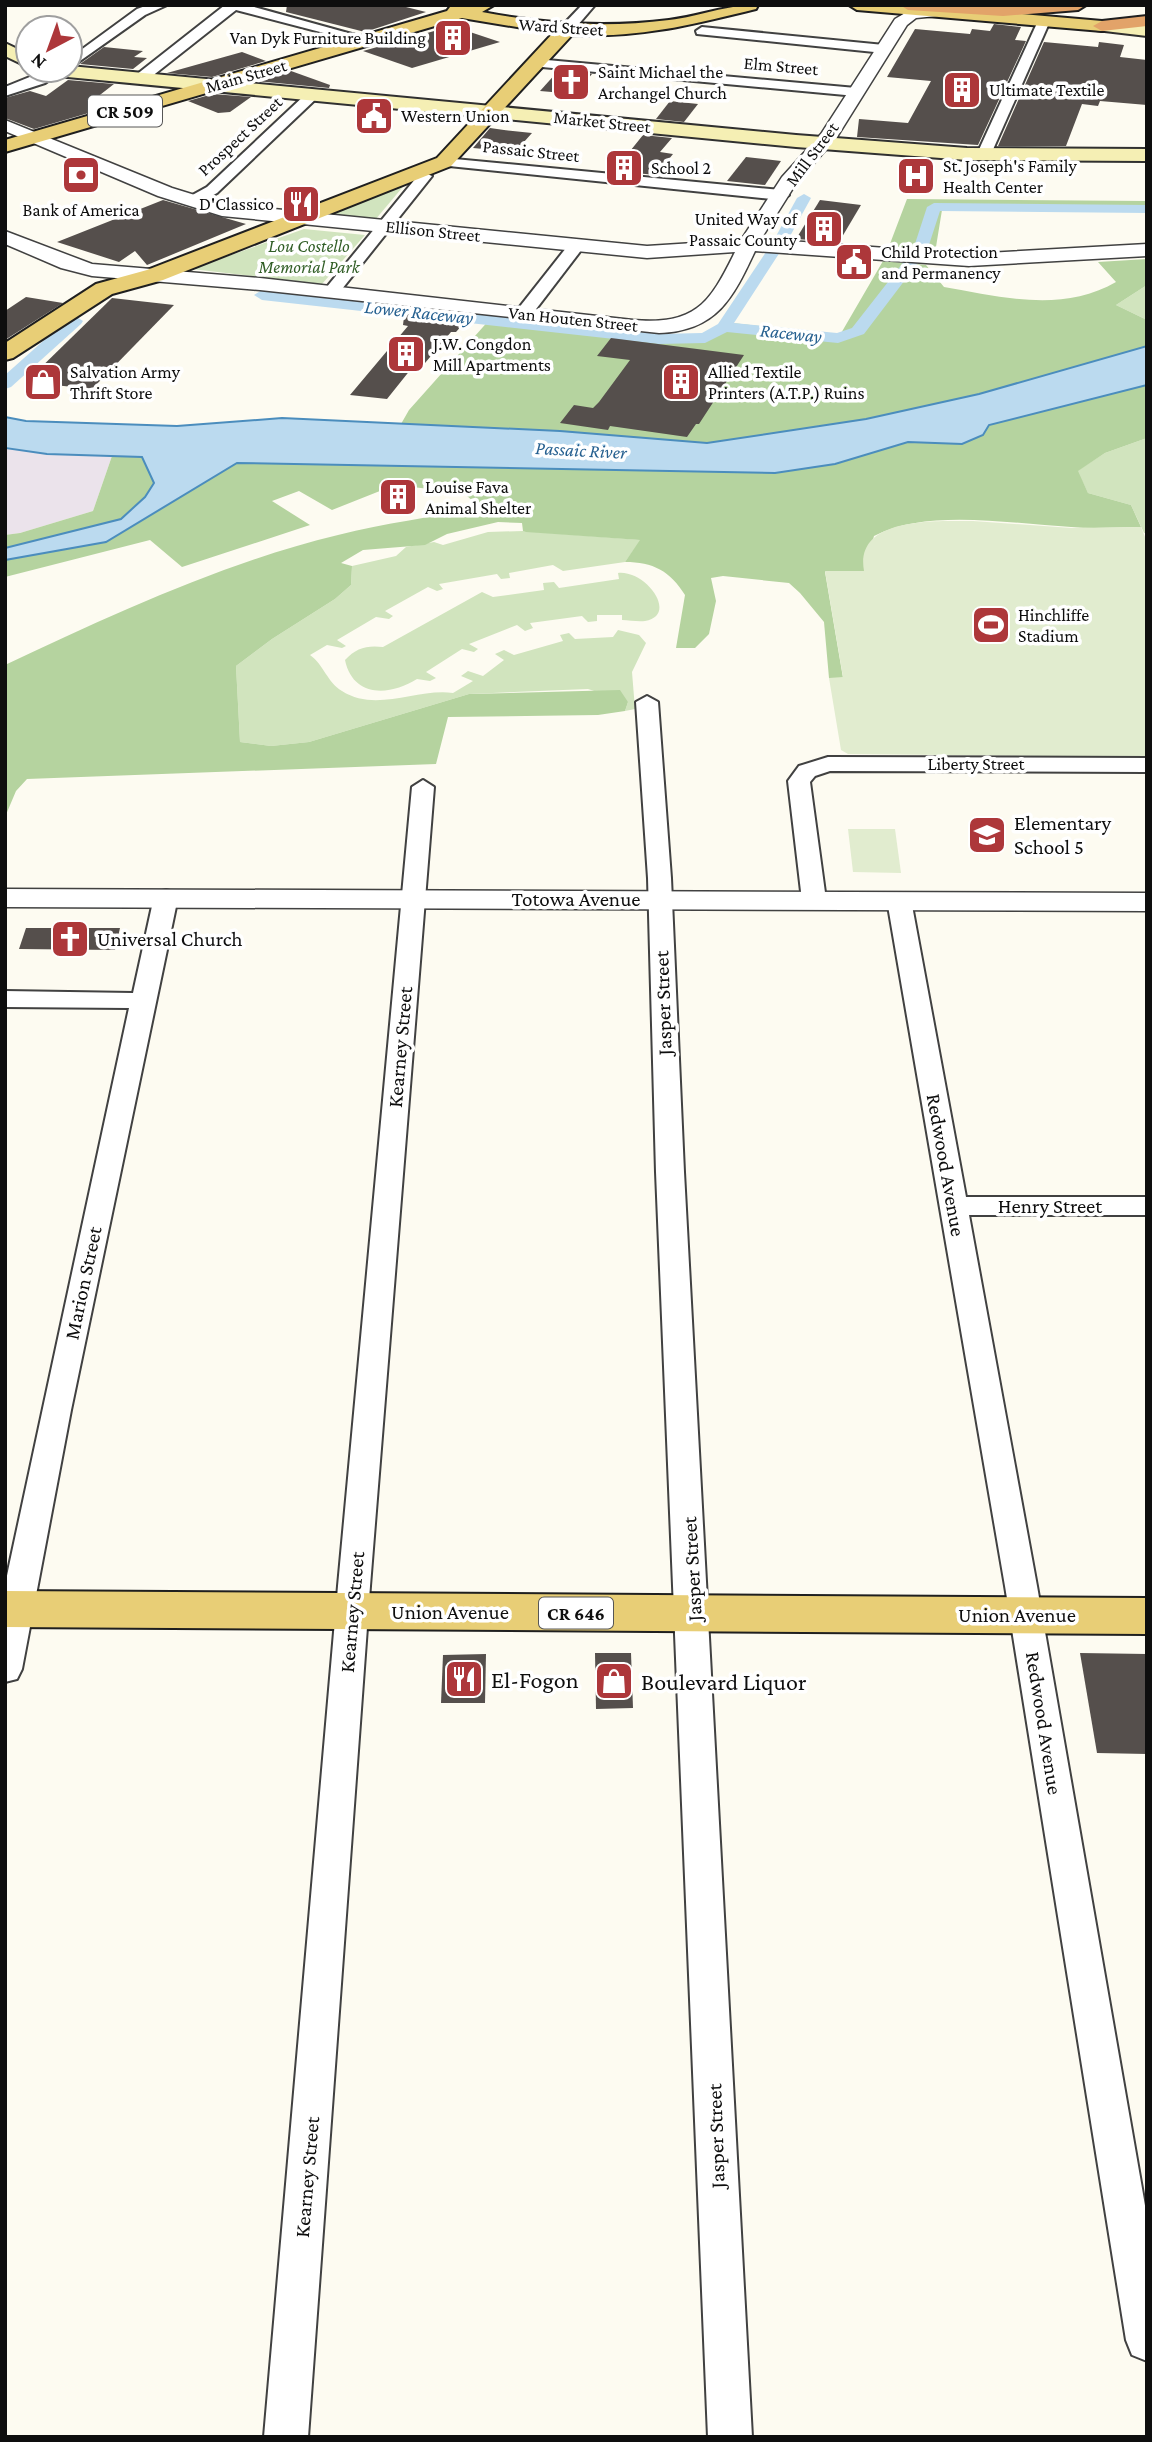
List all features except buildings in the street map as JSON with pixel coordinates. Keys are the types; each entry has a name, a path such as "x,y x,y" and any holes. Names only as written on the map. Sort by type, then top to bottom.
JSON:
{"highway":[{"path":"914,6 1032,5"},
{"path":"914,6 1003,11 1078,5"},
{"path":"1102,26 1147,21"}],"main road":[{"name":"Ward Street","path":"431,5 517,25 566,30 650,27"},
{"name":"Main Street","path":"5,146 486,5"},
{"path":"650,27 660,20 721,5"},
{"path":"650,27 750,5"},
{"path":"857,5 1147,31"},
{"path":"5,353 32,338 93,295 155,275 444,162 566,30"},
{"name":"Market Street","path":"84,73 822,142 984,154 1147,155"},
{"name":"Union Avenue","path":"12,1609 1147,1616"}],"street":[{"path":"84,54 141,12 161,5"},
{"path":"566,30 589,5"},
{"path":"141,78 232,6 370,41"},
{"name":"Mill Street","path":"697,319 714,306 781,195 813,150 822,142 907,16 942,12"},
{"path":"984,154 1044,21"},
{"path":"702,31 884,49"},
{"name":"Elm Street","path":"537,63 856,92"},
{"path":"5,92 28,84"},
{"name":"Prospect Street","path":"192,201 212,190 312,96"},
{"name":"Ellison Street","path":"5,125 192,201 222,210 576,246 664,252 779,244 930,259 1147,250"},
{"name":"Passaic Street","path":"444,162 781,195"},
{"path":"332,291 387,227 425,176 416,173"},
{"name":"Van Houten Street","path":"5,237 81,268 332,291 650,327 684,324 697,319"},
{"path":"524,313 576,246"},
{"name":"Jasper Street","path":"647,702 654,770 666,1104 694,1614 730,2437"},
{"name":"Liberty Street","path":"814,900 799,781 807,771 828,764 1147,765"},
{"name":"Kearney Street","path":"286,2437 352,1612 423,787"},
{"name":"Marion Street","path":"5,1670 12,1609 166,897"},
{"name":"Totowa Avenue","path":"5,898 1147,902"},
{"name":"Redwood Avenue","path":"899,901 1026,1615 1147,2340"},
{"path":"5,999 144,1001"},
{"name":"Henry Street","path":"953,1206 1147,1206"}],"shaded area":[{"path":"5,448 47,454 112,456 93,511 5,535"}],"green space":[{"path":"407,182 375,220 327,215"},
{"path":"907,199 1147,201 1147,212 942,210 935,253 888,249"},
{"name":"Lou Costello Memorial Park","path":"304,229 365,235 322,284 192,269"},
{"path":"1147,259 1147,285 1116,305 1147,320 1147,346 979,394 866,419 707,443 560,431 401,424 409,410 491,318 662,337 703,334 723,322 840,335 883,261 926,265 944,287 1010,298 1053,300 1095,292 1116,282 1098,262"},
{"path":"1147,285 1147,320 1116,305"},
{"path":"1147,385 1147,438 1105,453 1078,471 1088,493 1131,505 1141,527 1080,528 997,521 944,520 895,527 874,536 864,571 825,572 843,678 829,678 824,622 789,583 723,576 711,578 716,601 709,634 695,648 676,648 685,595 667,574 660,570 644,564 625,562 640,540 526,532 523,531 522,523 498,522 447,534 425,545 363,550 341,563 352,566 351,585 335,599 272,639 236,666 240,742 271,746 309,742 469,694 620,690 628,702 625,711 598,715 448,717 436,764 27,779 16,791 5,817 5,665 169,591 253,560 356,531 480,508 464,493 395,485 332,510 299,491 272,501 310,525 182,567 150,540 5,577 5,560 106,542 237,463 775,473 835,464 908,442 962,444 989,425"},
{"path":"1147,438 1147,533 1144,533 1131,505 1088,493 1077,471 1105,453"},
{"path":"112,456 142,457 154,483 145,497 121,519 5,548 5,535 93,511"},
{"name":"Hinchliffe Stadium","path":"973,521 1072,528 1141,527 1147,542 1147,757 848,754 841,750 829,678 843,677 825,571 864,571 864,553 872,540 901,525"},
{"path":"523,531 641,540 625,562 563,571 553,565 509,573 510,578 501,579 497,574 439,584 443,589 437,591 428,587 385,611 393,616 389,619 376,617 337,640 346,646 342,648 327,645 310,655 342,691 355,697 383,700 439,692 453,693 473,681 461,676 468,671 483,676 504,660 495,654 504,650 514,655 563,641 560,635 569,633 575,639 613,637 618,630 639,635 646,643 632,672 635,709 625,711 628,702 588,689 469,694 309,742 271,746 240,742 236,666 272,639 335,599 351,585 352,566 396,556 406,547 434,542 443,545 488,532"},
{"path":"618,573 639,578 648,585 659,602 659,611 655,617 639,621 622,620 622,615 597,615 597,621 588,622 582,616 530,623 533,628 525,631 517,625 469,644 478,649 474,652 462,649 426,672 436,678 430,681 417,679 395,689 374,690 364,687 349,672 345,660 353,653 372,646 383,647 482,592 493,597 544,590 543,583 554,582 559,588 619,579"},
{"path":"848,829 895,829 901,873 853,872"}],"water":[{"name":"Passaic River","path":"1147,346 1147,385 989,425 983,435 962,444 908,442 835,464 775,473 237,463 106,542 5,560 5,548 121,519 145,497 154,483 142,457 47,454 5,448 5,417 26,421 177,426 282,418 560,431 707,443 866,419 979,394"}],"waterway":[{"path":"782,238 804,198"},
{"name":"Raceway","path":"724,327 838,338 858,331 920,251 934,207 1147,209"},
{"path":"724,327 775,249"},
{"name":"Lower Raceway","path":"262,295 659,339 705,338 724,327"},
{"path":"5,384 75,321"}],"place":[{"name":"Van Dyk Furniture Building","path":"453,38"},
{"name":"Saint Michael the Archangel Church","path":"571,82"},
{"name":"Ultimate Textile","path":"962,90"},
{"name":"Western Union","path":"374,116"},
{"name":"School 2","path":"624,168"},
{"name":"Bank of America","path":"81,175"},
{"name":"St. Joseph's Family Health Center","path":"916,176"},
{"name":"D'Classico","path":"301,204"},
{"name":"United Way of Passaic County","path":"824,229"},
{"name":"Child Protection and Permanency","path":"854,262"},
{"name":"J.W. Congdon Mill Apartments","path":"406,354"},
{"name":"Salvation Army Thrift Store","path":"43,382"},
{"name":"Allied Textile Printers (A.T.P.) Ruins","path":"681,382"},
{"name":"Louise Fava Animal Shelter","path":"398,497"},
{"name":"Hinchliffe Stadium","path":"991,625"},
{"name":"Elementary School 5","path":"987,835"},
{"name":"Universal Church","path":"70,939"},
{"name":"El-Fogon","path":"464,1679"},
{"name":"Boulevard Liquor","path":"614,1681"}]}
